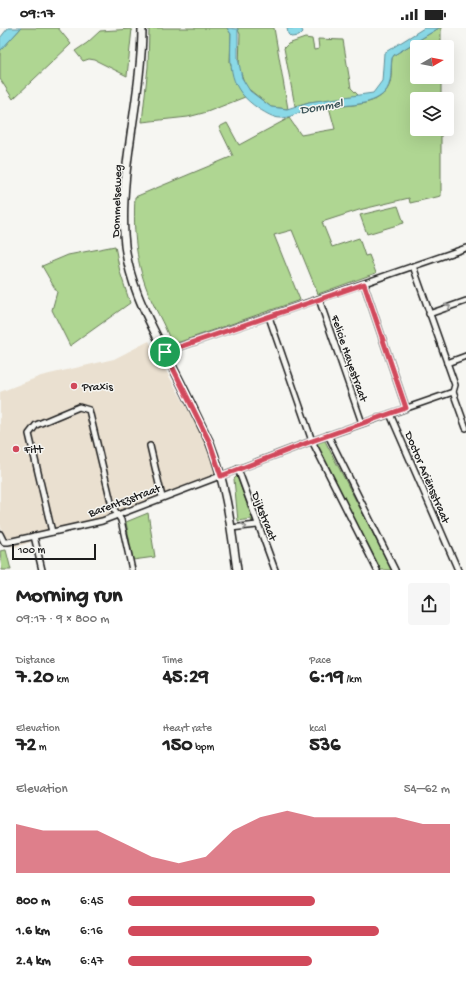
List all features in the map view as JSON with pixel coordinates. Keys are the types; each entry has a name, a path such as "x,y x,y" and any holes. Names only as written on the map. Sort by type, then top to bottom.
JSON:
{"street":[{"name":"Dommelseweg","path":"142,28 142,42 131,126 124,235 130,271 136,292 210,443 221,476 237,570"},
{"path":"165,352 466,248"},
{"path":"413,266 447,363 454,385 453,392 464,417 466,428"},
{"path":"364,284 406,408"},
{"name":"Felicie Hayestraat","path":"319,299 362,424"},
{"path":"429,314 466,301"},
{"path":"269,316 312,441 377,570"},
{"path":"447,363 466,356"},
{"name":"Barentszstraat","path":"0,534 4,542 8,542 102,521 328,435 453,392"},
{"path":"52,532 29,434 36,425 79,407 84,407 89,410 112,506 122,520 132,570"},
{"name":"Doctor Ariënsstraat","path":"390,414 458,570"},
{"path":"328,435 394,570"},
{"path":"150,446 162,497"},
{"name":"Dijkstraat","path":"238,469 257,525 275,570"},
{"path":"231,528 257,525"},
{"path":"34,536 42,570"}],"shaded area":[{"path":"149,341 202,434 217,473 111,519 57,533 13,548 4,537 0,524 0,392 41,376 114,359"}],"green space":[{"path":"21,28 58,28 71,44 13,99 0,79 0,51"},
{"path":"149,28 227,28 231,34 230,62 242,94 245,97 207,112 188,117 142,122 148,67"},
{"path":"237,28 274,28 288,109 271,107 246,87 239,68 240,34"},
{"path":"439,28 441,28 441,40 419,40"},
{"path":"132,29 127,76 95,60 89,59 83,61 75,51 87,43 100,31"},
{"path":"305,38 312,39 314,50 319,49 318,39 343,40 351,88 359,96 309,102 295,106 284,48 288,44"},
{"path":"410,45 410,84 441,84 441,92 410,92 410,136 441,136 441,196 410,203 409,198 359,210 322,222 332,247 359,238 365,256 369,255 376,273 318,294 292,230 274,235 300,300 171,345 141,273 135,236 135,197 233,156 219,127 227,123 239,145 289,118 301,135 335,129 329,107 355,105 373,101 380,97 386,91 390,83 392,58 394,55"},
{"path":"398,206 404,223 367,234 360,215"},
{"path":"115,246 120,272 130,303 70,346 52,310 57,292 42,266 68,255"},
{"path":"324,439 392,570 381,570 315,443"},
{"path":"237,476 253,520 252,523 251,519 238,521 234,479"},
{"path":"148,513 155,557 133,560 126,522"},
{"path":"6,550 11,570 2,570 0,551"}],"water":[{"path":"8,28 21,28 0,51 0,38"},
{"name":"Dommel","path":"227,28 238,29 238,58 242,78 250,91 271,107 287,109 309,102 373,93 382,81 384,53 424,28 439,28 419,40 410,40 410,45 394,55 392,58 389,85 384,93 379,97 365,103 308,110 284,118 272,116 259,109 241,93 236,85 231,67 231,34"},
{"path":"287,28 301,28 303,32 299,36 291,37 288,34"}],"place":[{"name":"Praxis","path":"74,386"},
{"name":"Fitt","path":"16,449"}],"route":[{"path":"364,284 406,408 312,441 221,476 210,443 165,352 364,284"}]}
